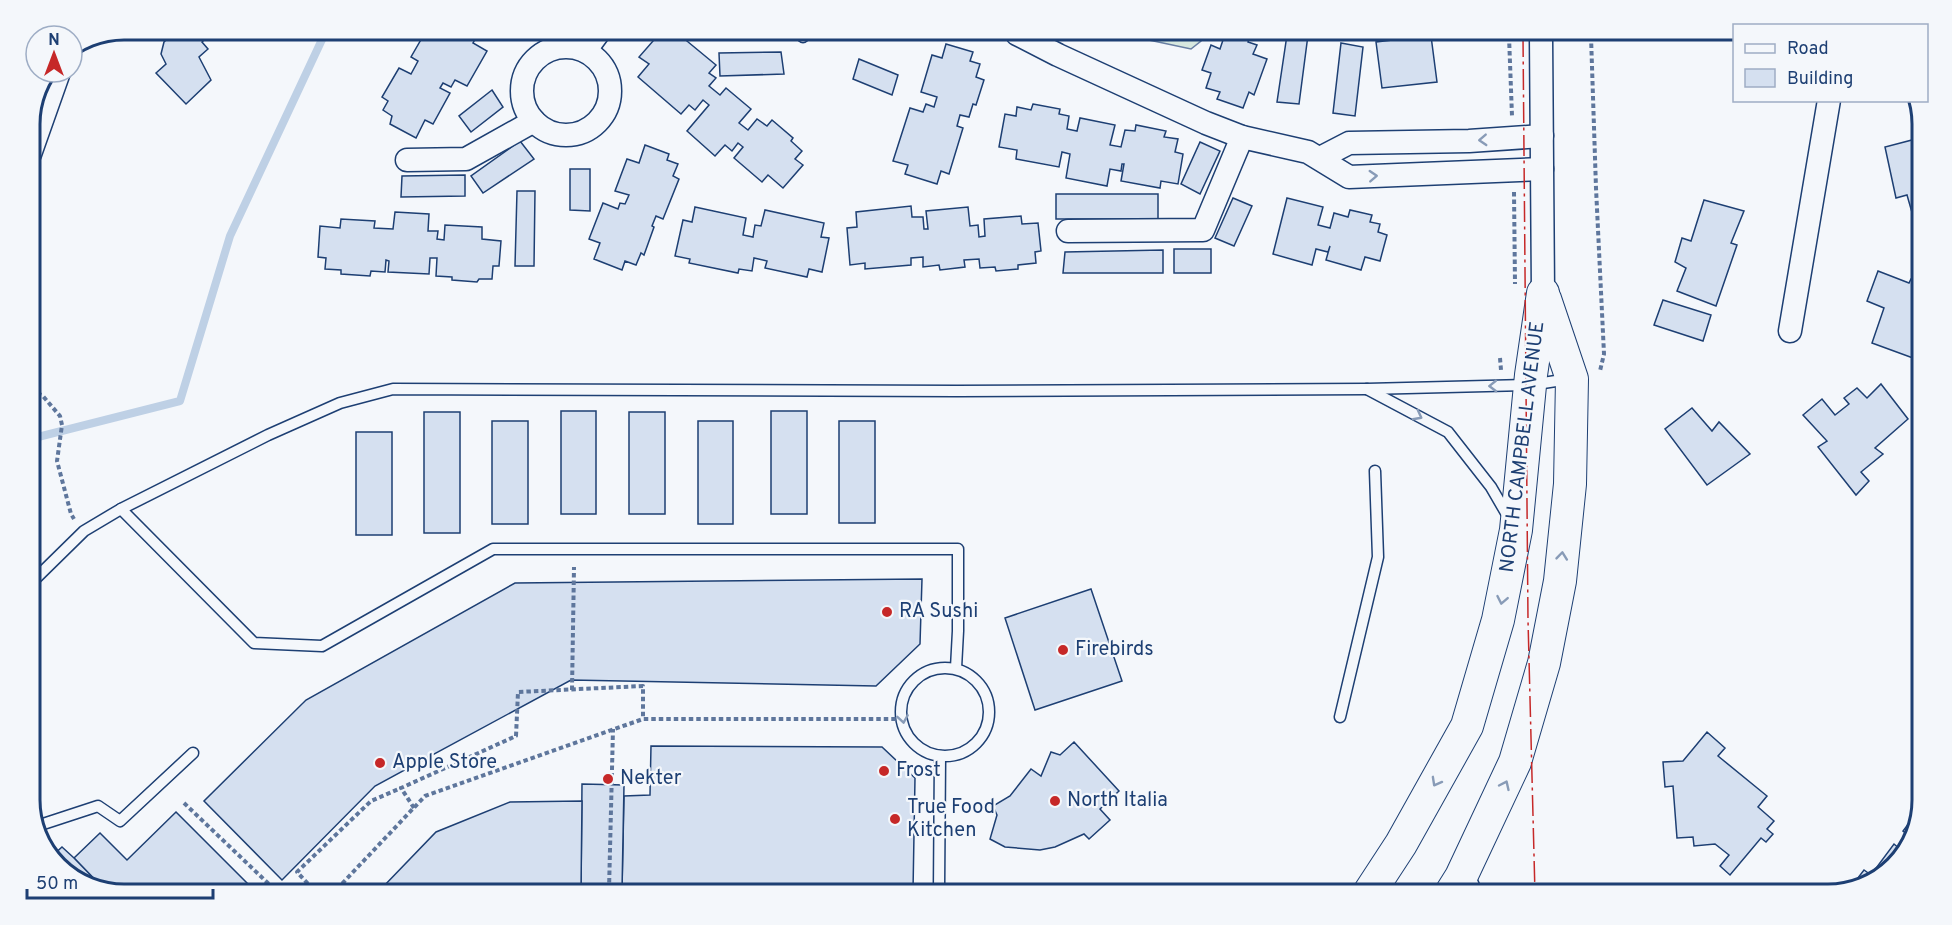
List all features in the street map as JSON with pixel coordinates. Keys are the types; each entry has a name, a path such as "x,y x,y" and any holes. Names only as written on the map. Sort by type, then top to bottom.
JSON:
{"street":[{"path":"585,51 593,40"},
{"path":"1029,40 1206,123 1242,137 1308,152 1348,177 1542,169"},
{"name":"NORTH CAMPBELL AVENUE","path":"1375,884 1401,844 1467,726 1498,620 1516,530 1530,385 1529,294 1542,169 1541,40"},
{"path":"555,47 571,47 585,51 597,59 606,71 610,85 610,99 605,113 596,124 583,132 569,135 555,134 543,129 525,108 522,93 523,78 530,64 541,54 555,47"},
{"path":"41,123 55,84"},
{"path":"1790,331 1829,102"},
{"path":"407,160 466,159 534,121"},
{"path":"1320,158 1348,143 1469,141 1542,136"},
{"path":"1068,231 1203,230 1242,137"},
{"name":"NORTH CAMPBELL AVENUE","path":"1465,884 1515,762 1544,663 1560,581 1570,484 1585,378 1529,294"}],"lane":[{"path":"41,573 84,531 121,509 268,435 340,403 393,389 968,391 1367,389 1530,385 1585,378"},
{"path":"1367,389 1448,432 1491,487 1516,530"},
{"path":"1340,717 1378,556 1375,471"},
{"path":"121,509 254,643 270,644 322,646 493,549 958,549 956,668"},
{"path":"941,667 956,668 970,674 981,684 988,698 990,712 988,727 980,740 969,750 955,756 940,756 926,752 914,744 905,732 901,719 901,704 906,690 915,679 927,671 941,667"},
{"path":"44,824 98,806 120,821 193,753"},
{"path":"939,884 940,756"}],"path":[{"path":"1509,40 1512,108"},
{"path":"1585,378 1604,354 1591,40"},
{"path":"1514,205 1529,294"},
{"path":"41,395 60,416 62,425 57,460 71,514 84,531"},
{"path":"573,690 574,567"},
{"path":"308,884 297,872 371,801 516,736 518,692 643,686 643,719"},
{"path":"342,884 425,796 643,719 901,719"},
{"path":"609,884 613,729"},
{"path":"401,788 414,808"},
{"path":"184,803 269,884"}],"shaded area":[{"path":"1149,40 1201,40 1191,49"}],"building":[{"path":"166,40 204,40 202,42 208,49 199,57 211,80 186,104 156,73 166,64 161,54"},
{"path":"421,40 475,40 473,43 487,51 467,86 455,80 451,87 443,83 440,88 450,93 433,124 425,120 416,138 390,124 392,116 383,110 388,101 382,97 399,68 411,74 418,61 411,57"},
{"path":"654,40 686,40 716,65 709,73 716,78 709,86 720,95 726,88 751,109 739,123 748,130 757,119 767,126 772,120 793,138 791,141 802,151 795,159 803,165 783,188 768,175 762,182 734,158 743,147 738,143 732,151 725,145 715,156 687,131 709,105 703,100 695,110 689,105 681,114 638,77 649,64 639,57"},
{"path":"1223,40 1249,40 1248,42 1257,45 1253,54 1267,59 1254,95 1249,92 1243,108 1217,99 1220,92 1206,88 1211,73 1202,70 1211,45 1220,49"},
{"path":"1286,40 1307,40 1299,104 1277,102"},
{"path":"1432,40 1437,82 1382,88 1376,42"},
{"path":"1341,43 1363,47 1355,116 1333,113"},
{"path":"946,44 973,52 970,61 980,64 976,77 984,80 976,105 973,104 969,117 960,115 957,126 963,128 949,174 941,171 937,184 905,174 908,165 893,161 910,108 923,112 926,104 934,107 937,97 921,92 932,55 942,58"},
{"path":"781,52 784,74 720,76 719,53"},
{"path":"859,59 898,75 892,95 853,79"},
{"path":"492,90 503,107 471,132 459,116"},
{"path":"1033,104 1060,109 1059,114 1069,116 1067,129 1077,131 1080,118 1115,125 1110,145 1121,147 1125,130 1135,131 1136,125 1166,131 1164,137 1178,139 1175,152 1183,154 1178,184 1161,181 1160,188 1121,181 1124,164 1122,164 1121,171 1110,169 1107,186 1066,178 1070,154 1062,152 1059,167 1016,159 1017,150 999,147 1005,114 1016,116 1017,107 1031,110"},
{"path":"1911,140 1911,209 1907,195 1896,198 1885,147"},
{"path":"520,141 534,159 483,193 471,176"},
{"path":"1200,142 1220,151 1200,194 1181,184"},
{"path":"645,145 669,154 667,160 678,164 673,176 679,179 663,219 656,216 644,255 641,253 636,265 625,261 622,270 594,259 600,243 589,239 603,203 618,209 620,203 625,204 629,195 615,191 627,159 639,163"},
{"path":"570,169 590,169 590,211 570,210"},
{"path":"465,175 465,196 401,197 402,176"},
{"path":"517,191 535,191 534,266 515,266"},
{"path":"1056,194 1158,194 1158,219 1056,219"},
{"path":"1233,198 1252,206 1234,246 1215,238"},
{"path":"1287,198 1323,207 1318,225 1330,228 1334,213 1348,217 1350,210 1372,215 1370,222 1380,224 1378,232 1387,235 1380,261 1365,257 1361,270 1326,260 1330,246 1328,252 1316,249 1312,265 1273,254"},
{"path":"1704,200 1744,211 1731,243 1737,245 1716,306 1677,291 1686,268 1675,262 1682,238 1691,241"},
{"path":"911,206 912,217 923,217 924,229 928,229 926,211 968,207 970,226 978,225 979,237 985,236 984,219 1021,216 1022,224 1038,223 1041,251 1035,252 1036,263 1018,265 1018,269 996,271 995,267 980,268 979,259 964,260 965,267 940,270 939,265 923,267 923,257 911,258 911,265 865,269 865,263 850,265 847,228 857,227 856,212"},
{"path":"695,207 746,218 743,235 753,237 755,225 761,226 765,210 824,223 821,237 829,238 822,272 809,269 807,277 765,268 767,261 754,258 752,271 739,269 738,273 689,263 690,259 675,256 683,220 692,222"},
{"path":"395,212 429,214 428,231 438,231 437,239 444,240 445,225 482,227 482,239 501,241 499,266 493,266 492,279 479,279 477,282 436,276 437,258 430,258 429,274 388,272 389,261 386,260 385,272 371,271 370,276 341,274 341,270 325,269 326,258 318,257 320,226 340,228 341,219 375,221 374,228 393,229"},
{"path":"1174,249 1211,249 1211,273 1174,273"},
{"path":"1163,250 1163,273 1063,273 1065,252"},
{"path":"1878,271 1909,283 1911,279 1911,357 1872,343 1884,308 1867,301"},
{"path":"1663,300 1711,315 1703,341 1654,325"},
{"path":"1881,384 1908,419 1875,448 1883,454 1861,472 1869,481 1856,495 1818,447 1827,441 1803,415 1822,399 1835,415 1849,404 1844,398 1857,388 1867,398"},
{"path":"1692,408 1712,431 1719,422 1750,454 1707,485 1665,429"},
{"path":"561,411 596,411 596,514 561,514"},
{"path":"771,411 807,411 807,514 771,514"},
{"path":"424,412 460,412 460,533 424,533"},
{"path":"629,412 665,412 665,514 629,514"},
{"path":"492,421 528,421 528,524 492,524"},
{"path":"698,421 733,421 733,524 698,524"},
{"path":"839,421 875,421 875,523 839,523"},
{"path":"356,432 392,432 392,535 356,535"},
{"path":"922,579 920,644 876,686 571,680 375,786 282,880 204,801 306,700 515,583"},
{"name":"Firebirds","path":"1091,589 1122,681 1035,710 1005,618"},
{"path":"1707,732 1725,748 1718,756 1767,796 1758,807 1774,821 1767,829 1773,834 1766,842 1761,838 1730,875 1720,866 1729,855 1715,844 1694,846 1693,837 1677,838 1673,786 1665,787 1663,762 1683,761"},
{"name":"North Italia","path":"1074,742 1119,791 1100,809 1110,820 1089,839 1084,834 1055,847 1040,850 1005,847 990,839 997,815 993,806 1010,796 1031,769 1041,776 1051,752 1060,755"},
{"path":"651,746 882,747 915,778 913,884 622,884 624,796 650,795"},
{"path":"582,784 624,785 622,884 581,884"},
{"path":"582,801 581,884 386,884 436,832 510,802"},
{"path":"176,812 248,884 108,883 93,878 74,858 100,833 127,860"},
{"path":"1894,844 1897,847 1894,851 1875,869"},
{"path":"62,847 93,878 69,864 58,851"},
{"path":"1864,870 1869,873 1857,879"}],"waterway":[{"path":"41,436 180,401 230,236 322,40"}],"power":[{"path":"1523,40 1528,620 1535,884"}],"place":[{"name":"RA Sushi","path":"887,612"},
{"name":"Firebirds","path":"1063,650"},
{"name":"Apple Store","path":"380,763"},
{"name":"Frost","path":"884,771"},
{"name":"Nekter","path":"608,779"},
{"name":"North Italia","path":"1055,801"},
{"name":"True Food Kitchen","path":"895,819"}]}
